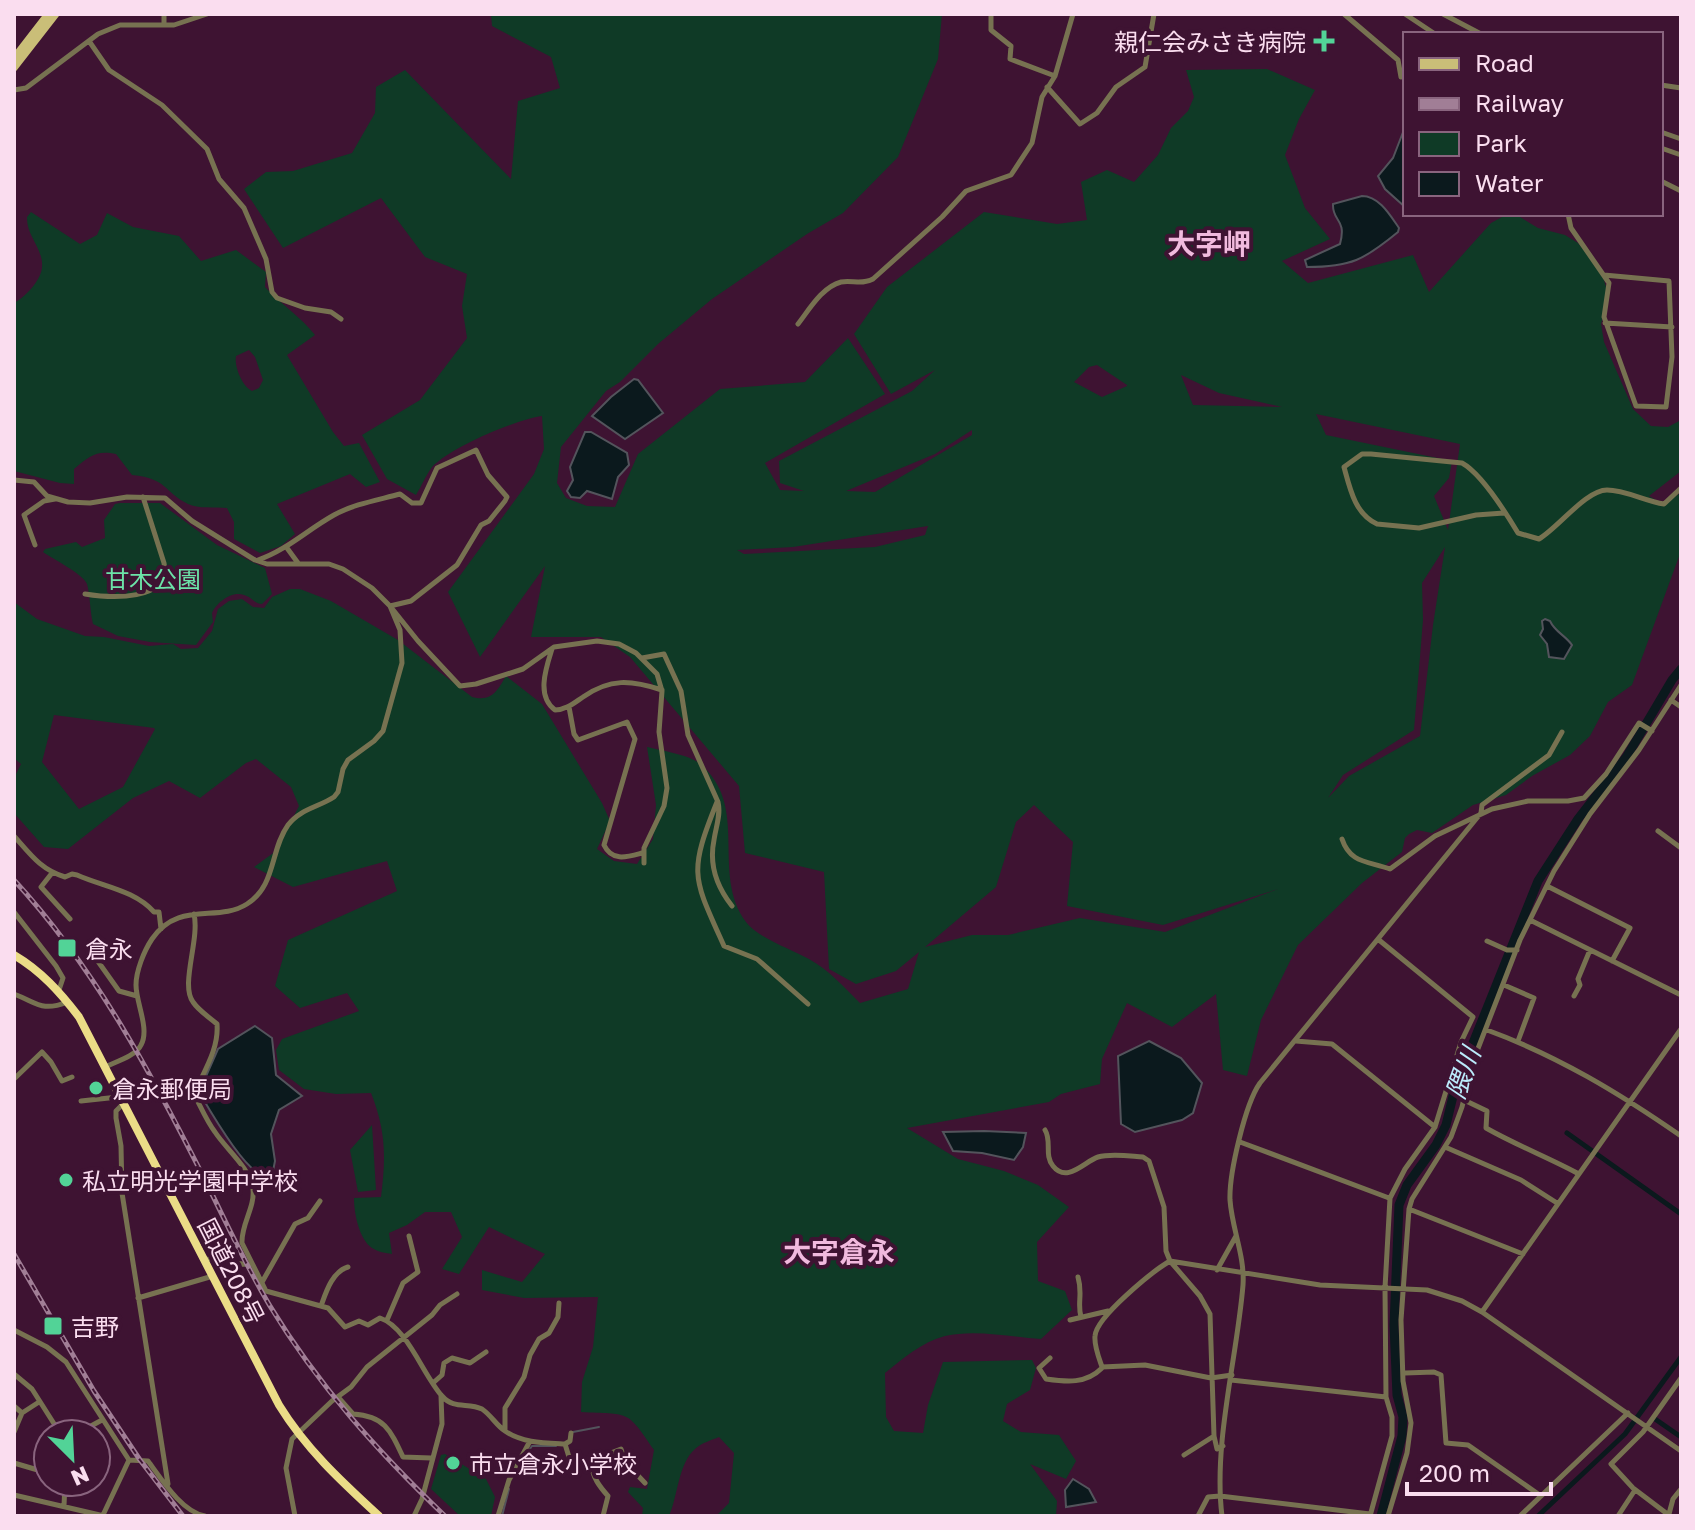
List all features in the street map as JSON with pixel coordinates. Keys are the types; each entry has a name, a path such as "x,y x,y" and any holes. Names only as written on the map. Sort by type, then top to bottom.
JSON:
{"highway":[{"name":"国道208号","path":"14,955 40,972 59,990 79,1017 279,1405 297,1434 319,1460 379,1516"}],"main road":[{"path":"14,58 48,14"},
{"path":"14,68 56,14"}],"street":[{"path":"164,14 164,24"},
{"path":"14,90 26,88 110,27 174,25 207,14"},
{"path":"991,14 991,30 1011,46 1010,59 1055,76"},
{"path":"798,324 830,287 839,283 866,283 873,279 948,212 966,191 1011,175 1032,143 1042,97 1055,76 1073,14"},
{"path":"1047,87 1080,124 1097,113 1116,87 1145,67 1154,14"},
{"path":"1344,14 1398,60 1401,77"},
{"path":"1405,14 1432,32"},
{"path":"1443,14 1477,32"},
{"path":"89,41 109,70 162,105 211,154 219,179 244,208 251,222 266,259 272,292 277,298 305,308 331,312 341,319"},
{"path":"1663,182 1681,191"},
{"path":"1568,216 1571,228 1609,283 1605,323 1636,406 1666,407 1672,357 1669,281 1604,275"},
{"path":"1605,323 1672,327"},
{"path":"258,561 287,548 335,515 355,506 400,494 412,503 421,503 437,468 476,450 488,475 507,497 505,501 489,521 481,525 457,565 411,601 390,606"},
{"path":"1504,513 1476,515 1419,528 1372,523 1353,501 1344,467 1362,454 1462,463 1470,468 1504,513 1518,533 1539,539 1599,491 1610,490 1664,504 1681,488"},
{"path":"14,480 34,482 42,492 56,499 80,503 118,497 165,498 192,521 258,561 267,564 329,564 343,569 365,581 460,686 523,669 552,648 606,641 619,644 641,658 657,674 662,690 659,732 666,775 666,800 643,852 644,863"},
{"path":"85,594 110,598 137,596 163,580 166,574 164,563 143,497"},
{"path":"35,545 24,515 44,501 56,499"},
{"path":"287,548 299,564"},
{"path":"104,1067 137,1051 142,1044 144,1033 137,996 137,976 146,949 161,929 178,918 237,908 251,901 271,876 278,842 289,824 298,814 334,797 348,760 383,731 402,663 400,630 390,606"},
{"path":"552,648 545,669 545,696 555,710 569,707 610,683 631,681 662,690"},
{"path":"641,658 664,654 682,693 688,735 718,802 720,811 712,862 723,892 732,906"},
{"path":"1388,1516 1407,1453 1411,1423 1403,1381 1401,1320 1409,1209 1418,1188 1445,1147 1464,1100 1472,1064 1517,950 1562,855 1681,685"},
{"path":"1671,700 1681,707"},
{"path":"569,707 578,740 627,722 633,730 633,752 618,791 604,845 610,855 617,858 643,852"},
{"path":"1342,839 1348,854 1354,858 1390,869 1435,836 1492,809 1528,801 1584,798 1606,774 1639,723 1650,730"},
{"path":"1222,1516 1223,1446 1243,1273 1230,1199 1247,1106 1252,1095 1478,815 1482,805 1549,755 1562,732"},
{"path":"718,802 700,846 696,871 707,909 724,946 757,959 808,1004"},
{"path":"1658,831 1681,848"},
{"path":"14,836 41,868 65,877 77,875 143,900 154,912 159,912 161,929"},
{"path":"52,873 41,887 70,919"},
{"path":"1547,886 1630,928 1612,961"},
{"path":"14,912 63,978 59,990"},
{"path":"194,914 197,925 189,973 189,994 192,1002 217,1024 218,1033 215,1049 194,1094 214,1131 244,1168 252,1184 251,1205 241,1235 242,1243 266,1291 328,1308 345,1327 359,1321 368,1325 380,1318 387,1320 404,1339 441,1395 456,1406 484,1410 505,1431 530,1441 565,1444 570,1441 571,1433"},
{"path":"1530,920 1681,995"},
{"path":"1198,1516 1208,1497 1220,1496 1370,1515 1392,1436 1392,1417 1386,1397 1385,1288 1385,1241 1390,1198 1405,1169 1435,1127 1461,1042 1473,1017 1379,940"},
{"path":"1487,941 1507,950 1517,950"},
{"path":"1574,996 1590,950"},
{"path":"97,960 119,991 137,996"},
{"path":"1504,984 1534,998 1518,1041"},
{"path":"14,994 51,1009 68,1002"},
{"path":"1482,1312 1681,1029"},
{"path":"1487,1030 1558,1059 1631,1100 1681,1136"},
{"path":"1296,1041 1332,1044 1435,1127"},
{"path":"14,1079 42,1052 62,1081 72,1077"},
{"path":"81,1101 120,1100 116,1118 121,1146 122,1193 168,1484"},
{"path":"1464,1100 1487,1111 1486,1128 1523,1149 1547,1157 1577,1173"},
{"path":"1045,1130 1049,1136 1048,1155 1053,1166 1063,1172 1071,1173 1100,1156 1143,1157 1149,1161 1164,1207 1166,1251 1170,1261 1200,1296 1210,1314 1214,1436 1217,1449 1223,1446"},
{"path":"1240,1142 1390,1198"},
{"path":"1445,1147 1521,1180 1557,1203"},
{"path":"261,1284 295,1224 308,1218 320,1201"},
{"path":"1409,1209 1523,1254"},
{"path":"1217,1270 1237,1235"},
{"path":"387,1320 403,1283 418,1272 409,1236"},
{"path":"204,1260 214,1257 245,1266 250,1264"},
{"path":"1170,1261 1320,1285 1427,1290 1448,1295 1482,1312 1681,1451"},
{"path":"1103,1367 1095,1335 1109,1311 1170,1261"},
{"path":"321,1306 329,1285 341,1269 348,1267"},
{"path":"138,1298 213,1276"},
{"path":"1078,1277 1082,1290 1078,1307 1081,1317"},
{"path":"295,1516 286,1468 292,1439 351,1387 367,1367 457,1294"},
{"path":"505,1431 507,1403 524,1377 530,1355 539,1339 549,1333 558,1317 559,1303"},
{"path":"1070,1320 1109,1311"},
{"path":"14,1330 47,1347 66,1362 101,1418"},
{"path":"433,1383 442,1375 444,1363 452,1358 470,1363 486,1352"},
{"path":"1050,1358 1039,1368 1046,1379 1069,1382 1092,1377 1103,1367 1145,1365 1211,1378 1386,1397"},
{"path":"1405,1373 1434,1372 1441,1375 1446,1443 1468,1445 1541,1496"},
{"path":"14,1374 32,1389 50,1418"},
{"path":"1681,1378 1646,1426 1611,1464 1635,1490 1670,1515 1673,1499 1681,1489"},
{"path":"414,1516 422,1499 442,1424 441,1395"},
{"path":"338,1397 353,1414 368,1415 389,1428 403,1457 431,1458"},
{"path":"14,1432 22,1413 39,1402"},
{"path":"14,1406 22,1413"},
{"path":"1520,1516 1628,1413"},
{"path":"112,1435 129,1460"},
{"path":"1184,1455 1214,1436"},
{"path":"498,1516 509,1480 530,1441"},
{"path":"565,1444 569,1457 592,1465"},
{"path":"592,1465 603,1456 622,1448 626,1463 645,1483"},
{"path":"129,1460 148,1461 181,1503 195,1514 205,1516"},
{"path":"14,1495 103,1516 129,1460"},
{"path":"592,1465 598,1484 608,1496 603,1516"},
{"path":"1618,1516 1635,1490"},
{"path":"64,1498 64,1506"}],"green space":[{"path":"491,14 942,14 938,59 898,157 843,213 712,299 658,344 620,382 606,391 561,447 557,483 566,498 587,506 615,507 638,454 720,389 805,382 848,338 885,394 765,463 780,490 804,491 780,483 779,461 912,391 935,370 891,394 854,334 887,287 984,212 1057,224 1087,220 1081,182 1107,170 1134,182 1158,155 1171,128 1188,111 1194,97 1186,70 1267,69 1315,90 1285,155 1305,208 1330,239 1282,261 1308,283 1413,255 1429,292 1491,223 1502,217 1520,217 1538,228 1565,235 1578,243 1601,270 1609,297 1601,324 1604,342 1633,409 1651,426 1668,427 1681,420 1681,471 1649,496 1661,503 1681,493 1681,551 1632,685 1608,702 1590,736 1570,755 1506,795 1473,805 1432,833 1417,830 1409,834 1402,852 1362,883 1298,945 1261,1020 1247,1076 1223,1070 1216,994 1172,1027 1127,1003 1102,1059 1100,1084 1061,1094 1049,1102 907,1128 958,1159 1004,1171 1038,1185 1069,1207 1037,1242 1038,1281 1065,1291 1072,1310 1041,1339 968,1333 945,1336 920,1347 885,1373 886,1417 894,1431 923,1433 928,1405 943,1362 1032,1360 1036,1368 1030,1390 1007,1404 1003,1421 1021,1432 1059,1435 1076,1461 1066,1479 1030,1464 1057,1501 1056,1516 716,1516 729,1503 734,1453 719,1437 700,1445 689,1455 669,1516 642,1516 643,1508 628,1492 630,1487 647,1489 654,1450 638,1427 625,1416 581,1412 582,1382 593,1347 598,1297 524,1298 482,1290 482,1270 522,1282 545,1254 489,1227 459,1274 442,1269 462,1237 451,1212 425,1212 389,1233 392,1254 372,1248 361,1232 354,1198 381,1197 384,1144 371,1093 336,1094 304,1089 279,1070 276,1050 282,1039 359,1011 347,993 300,1008 275,986 288,940 397,891 387,861 293,887 254,867 276,851 299,806 291,787 256,759 246,763 200,798 169,781 133,798 68,849 44,847 14,813 14,778 21,764 14,758 14,602 37,619 85,636 149,646 173,644 181,649 198,648 212,631 218,609 229,601 242,599 253,607 264,608 272,597 290,589 300,589 331,601 398,640 472,697 489,697 497,691 506,676 542,704 602,803 610,821 597,849 614,861 637,864 653,839 656,805 647,747 682,755 699,763 714,780 723,799 731,882 736,903 751,928 823,968 860,1003 908,989 919,952 896,971 856,984 829,969 824,872 745,853 739,786 630,657 601,637 531,637 545,566 480,657 448,592 534,474 544,449 542,416 500,429 453,451 432,467 416,495 387,479 362,435 420,400 467,338 462,306 467,274 425,257 381,198 283,248 244,189 266,172 293,171 352,153 375,113 376,87 405,70 511,179 518,101 560,88 551,57 492,26","holes":["1097,365 1127,386 1102,397 1074,382 1089,367","1181,375 1219,393 1282,407 1193,405","1316,414 1460,444 1448,530 1434,496 1449,478 1452,461 1326,435","972,430 972,435 875,492 846,491 935,454","928,526 925,535 875,547 744,554 737,550 793,547","1445,547 1420,736 1349,776 1328,798 1343,775 1414,730 1423,620 1422,583","1550,621 1572,645 1564,659 1548,655 1547,644 1540,635","54,715 155,729 123,787 79,809 42,762","1034,805 1073,842 1067,906 1163,925 1278,889 1165,932 1080,918 1008,935 972,935 925,947 996,887 1016,822"]},
{"path":"31,212 80,244 97,235 107,213 133,227 179,236 201,261 236,250 266,272 265,287 315,335 287,355 333,432 344,446 359,443 380,482 366,487 350,474 277,504 295,534 281,546 260,553 234,539 234,522 227,508 188,504 153,479 132,475 116,454 98,454 84,461 74,469 74,484 14,471 14,303 36,283 42,270 27,217","holes":["249,350 255,357 263,380 259,388 252,391 240,375 236,356"]},
{"name":"甘木公園","path":"160,503 217,545 265,568 272,594 262,604 239,594 225,598 214,609 213,622 196,645 118,636 93,624 87,584 74,571 43,552 76,542 82,547 105,538 104,520 115,504"},
{"path":"372,1125 376,1190 358,1192 350,1150"},
{"name":"市立倉永小学校","path":"445,1454 486,1479 495,1497 491,1516 460,1516 431,1489 441,1455"}],"water":[{"path":"1403,132 1403,205 1385,189 1378,176 1393,158"},
{"path":"1362,196 1374,199 1384,207 1399,228 1398,232 1356,260 1307,267 1305,260 1340,244 1342,229 1333,204"},
{"path":"634,379 663,413 625,439 592,416"},
{"path":"585,432 591,432 627,453 629,465 618,477 612,499 587,491 580,498 571,497 567,491 573,480 570,467"},
{"path":"1545,619 1572,645 1564,659 1549,657 1547,644 1540,635"},
{"path":"255,1026 272,1038 276,1075 302,1096 279,1110 271,1134 275,1161 273,1171 266,1175 254,1170 236,1150 199,1092 218,1049"},
{"path":"1149,1041 1181,1058 1202,1083 1193,1113 1182,1120 1135,1132 1121,1124 1118,1056"},
{"path":"943,1132 1026,1133 1023,1147 1014,1160 953,1151"},
{"path":"1073,1479 1089,1489 1096,1502 1066,1507 1065,1490"}],"waterway":[{"name":"隈川","path":"1381,1516 1402,1436 1394,1325 1399,1205 1407,1185 1436,1145 1446,1125 1455,1088 1538,881 1578,819 1627,756 1681,669"},
{"path":"1567,1133 1681,1214"},
{"path":"1538,1516 1625,1434 1681,1357"},
{"path":"1655,1419 1681,1437"},
{"path":"573,1432 599,1427"},
{"path":"520,1467 527,1468 527,1453 532,1446 556,1446"},
{"path":"502,1516 509,1489"}],"railway":[{"path":"14,880 71,950 120,1024 165,1102 253,1276 289,1335 350,1417 445,1516"},
{"path":"14,1254 94,1391 140,1460 183,1516"}],"place":[{"name":"親仁会みさき病院","path":"1324,41"},
{"name":"倉永","path":"67,948"},
{"name":"倉永郵便局","path":"96,1088"},
{"name":"私立明光学園中学校","path":"66,1180"},
{"name":"吉野","path":"53,1326"},
{"name":"市立倉永小学校","path":"453,1463"}],"district":[{"name":"大字岬","path":"1209,243"},
{"name":"大字倉永","path":"839,1251"}]}
